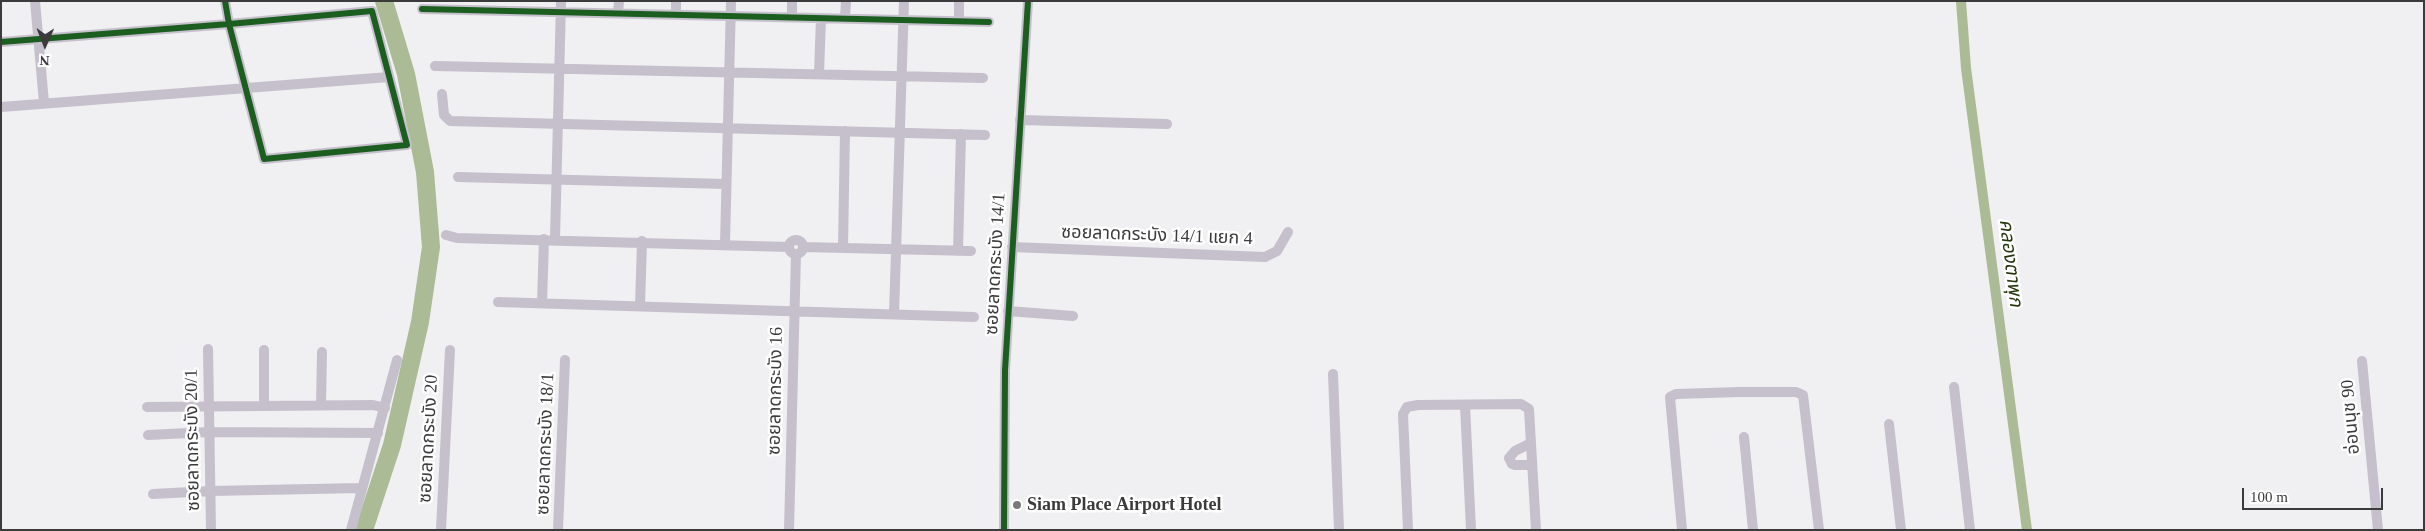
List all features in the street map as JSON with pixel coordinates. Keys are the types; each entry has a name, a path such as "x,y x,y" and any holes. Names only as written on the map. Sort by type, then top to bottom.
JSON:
{"street":[{"path":"35,1 44,104"},
{"path":"1,42 229,24 372,10 408,142 405,146 267,160 262,158 247,88 229,24 225,1"},
{"path":"618,13 619,1"},
{"path":"676,1 676,15"},
{"path":"725,244 731,1"},
{"path":"792,1 792,17"},
{"path":"845,18 846,1"},
{"path":"894,314 904,1"},
{"path":"959,1 959,21"},
{"name":"ซอยลาดกระบัง 14/1","path":"1004,530 1005,370 1028,1"},
{"path":"422,9 448,5 561,7 618,13 988,22"},
{"path":"542,303 556,180 561,7"},
{"path":"819,74 822,18"},
{"path":"435,66 983,78"},
{"path":"1,107 389,77"},
{"path":"442,94 444,115 450,121 985,135"},
{"path":"1020,120 1167,124"},
{"path":"843,248 846,131"},
{"path":"958,251 961,134"},
{"path":"458,177 726,184"},
{"name":"ซอยลาดกระบัง 14/1 แยก 4","path":"1012,247 1265,257 1277,251 1288,232"},
{"path":"446,235 457,238 725,244 796,249 843,248 971,251"},
{"path":"640,306 642,242"},
{"name":"ซอยลาดกระบัง 16","path":"789,530 796,249"},
{"path":"498,302 974,317"},
{"path":"1008,311 1073,316"},
{"name":"ซอยลาดกระบัง 20/1","path":"208,349 211,530"},
{"path":"264,350 264,405"},
{"name":"ซอยลาดกระบัง 20","path":"441,530 450,350"},
{"path":"321,405 322,352"},
{"path":"350,530 397,360"},
{"name":"ซอยลาดกระบัง 18/1","path":"558,530 566,360"},
{"name":"อ่อนนุช 90","path":"2362,361 2378,530"},
{"path":"1333,374 1339,530"},
{"path":"1954,387 1970,530"},
{"path":"1682,530 1670,399 1672,395 1739,392 1796,392 1801,393 1804,398 1818,530"},
{"path":"1408,530 1403,414 1410,406 1521,404 1528,410 1536,530"},
{"path":"148,407 373,405 385,408"},
{"path":"1465,405 1471,530"},
{"path":"1889,424 1901,530"},
{"path":"148,435 209,432 378,433"},
{"path":"1744,436 1753,530"},
{"path":"1531,443 1515,451 1509,458 1512,464 1532,465"},
{"path":"153,494 362,488"}],"waterway":[{"path":"364,530 392,445 420,322 431,247 425,172 406,74 384,1"},
{"name":"คลองตาพุก","path":"1961,1 1966,68 2027,530"}],"cycle path":[{"path":"1,42 229,24 372,11 407,145 264,159 229,24 225,1"},
{"path":"1004,530 1005,370 1028,1"},
{"path":"422,9 989,22"}],"place":[{"name":"Siam Place Airport Hotel","path":"1017,505"}]}
